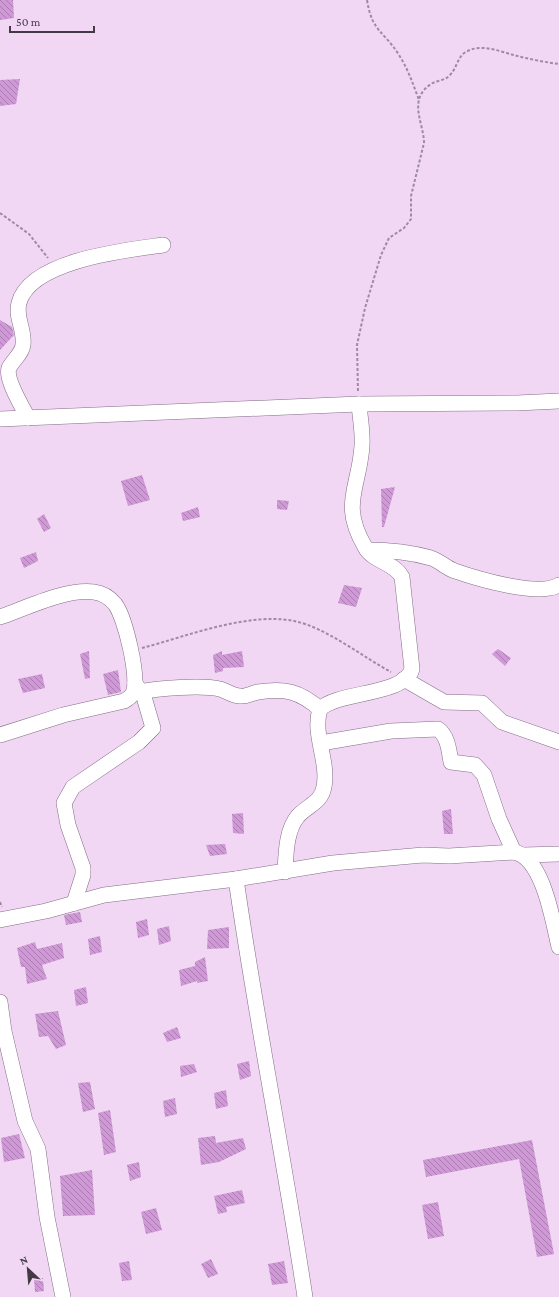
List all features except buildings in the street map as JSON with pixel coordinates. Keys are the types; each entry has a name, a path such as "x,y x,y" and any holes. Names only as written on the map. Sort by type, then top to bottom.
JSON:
{"street":[{"path":"28,418 16,395 9,374 9,368 23,347 24,336 18,310 20,301 28,290 37,280 61,266 106,253 163,245"},
{"path":"0,419 359,404 517,403 559,401"},
{"path":"320,709 333,701 377,692 404,679 410,675 412,669 402,576 396,568 371,555 353,521 352,509 362,448 359,404"},
{"path":"367,550 408,553 426,557 440,562 454,571 492,583 539,590 553,588 559,585"},
{"path":"0,617 63,595 94,592 106,596 115,605 124,622 138,687 153,728 151,732 115,760 73,787 64,803 66,818 83,868 83,875 74,903"},
{"path":"404,679 444,702 482,703 502,722 559,742"},
{"path":"138,687 155,689 199,687 220,689 242,697 253,693 282,690 298,694 320,709"},
{"path":"0,735 63,716 124,701 130,698 138,687"},
{"path":"285,872 286,848 293,826 298,816 318,800 323,791 324,777 318,723 320,709"},
{"path":"321,743 391,731 438,729 444,733 451,762 475,765 484,775 499,819 519,853 538,874 559,948"},
{"path":"0,920 104,895 236,879 333,863 423,855 449,856 519,853 559,854"},
{"path":"236,879 264,1054 290,1197 305,1297"},
{"path":"0,1002 4,1031 24,1121 38,1149 47,1217 63,1297"}],"path":[{"path":"367,0 372,23 398,53 406,66 420,101"},
{"path":"359,404 357,345 381,254 389,238 404,228 411,219 411,196 424,143 424,136 418,121 422,92 432,84 451,75 458,60 464,53 477,48 496,50 559,64"},
{"path":"0,213 29,234 43,250 54,270"},
{"path":"131,651 242,622 295,621 323,632 370,661 404,679"}]}
